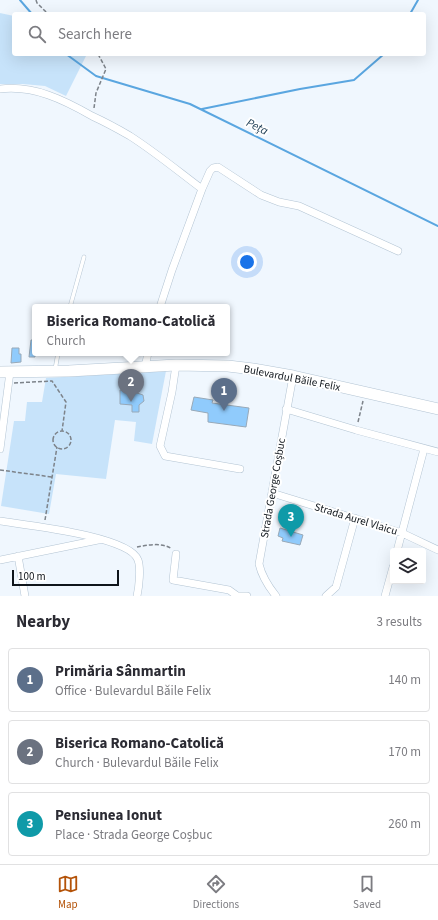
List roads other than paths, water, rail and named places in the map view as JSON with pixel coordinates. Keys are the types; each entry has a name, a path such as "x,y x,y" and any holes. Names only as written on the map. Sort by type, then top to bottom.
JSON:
{"main road":[{"name":"Bulevardul Băile Felix","path":"6,376 55,371 176,365 228,366 293,376 438,409"}],"street":[{"path":"0,89 32,89 54,96 135,140 202,189"},
{"path":"161,304 202,189 210,170 213,168 218,167 261,195 279,202 299,206 398,251"},
{"path":"145,367 147,356"},
{"path":"176,365 172,392 160,446 165,456 240,469"},
{"path":"0,449 6,376"},
{"name":"Strada George Coșbuc","path":"276,596 264,580 259,564 293,376"},
{"path":"286,409 438,452"},
{"path":"398,548 424,449"},
{"name":"Strada Aurel Vlaicu","path":"272,493 402,533 438,550"},
{"path":"326,596 336,587 355,518"},
{"path":"0,521 81,534 117,544 128,549 138,559 140,566 137,596"},
{"path":"0,560 101,540"},
{"path":"176,554 173,580 229,590 236,596 247,596"},
{"path":"18,556 25,596"},
{"path":"385,596 390,578"}],"lane":[{"path":"71,304 84,257"},
{"path":"55,371 58,356"}],"waterway":[{"name":"Peța","path":"20,0 30,12"},
{"path":"411,12 418,0"},
{"name":"Peța","path":"69,56 96,76 190,104 438,226"},
{"path":"202,109 300,89 354,80 382,56"}],"place":[{"name":"Biserica Romano-Catolică","path":"131,402"},
{"name":"Primăria Sânmartin","path":"224,411"},
{"name":"Pensiunea Ionut","path":"291,537"}]}
